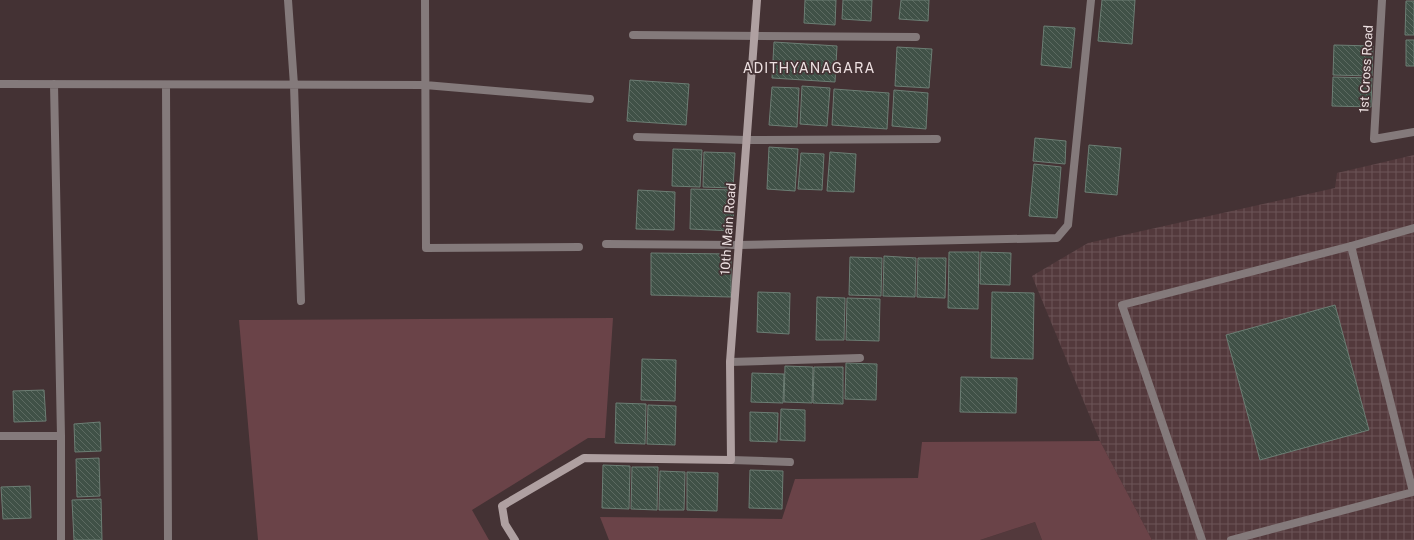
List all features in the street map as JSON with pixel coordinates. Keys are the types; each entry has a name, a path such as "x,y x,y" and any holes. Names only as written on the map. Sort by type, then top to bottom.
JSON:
{"street":[{"path":"288,0 294,85 300,301"},
{"path":"425,0 426,248 579,247"},
{"name":"10th Main Road","path":"731,460 730,362 757,0"},
{"path":"606,244 739,245 1057,238 1068,226 1091,0"},
{"name":"1st Cross Road","path":"1382,0 1374,139 1414,132"},
{"path":"633,35 916,37"},
{"path":"0,84 425,85 590,100"},
{"path":"54,84 61,436 60,540"},
{"path":"166,84 168,540"},
{"path":"637,137 746,140 938,139"},
{"path":"1202,540 1122,305 1351,246 1414,228"},
{"path":"1231,540 1414,492 1351,246"},
{"path":"730,362 860,358"},
{"path":"0,436 61,436"},
{"path":"515,540 505,524 502,506 584,458 790,462"}],"shaded area":[{"path":"1414,155 1414,540 1152,540 1100,441 1032,276 1088,243 1335,188 1337,173"},
{"path":"613,318 605,438 588,438 472,510 489,540 258,540 239,320"},
{"path":"1100,441 1152,540 1042,540 1035,522 980,540 609,540 600,517 782,519 795,479 918,478 922,442"},
{"path":"1035,522 1042,540 980,540"}],"building":[{"path":"805,0 836,0 835,25 804,23"},
{"path":"843,0 872,0 871,21 842,19"},
{"path":"901,0 929,0 928,21 899,19"},
{"path":"1102,0 1135,0 1132,44 1098,41"},
{"path":"1406,1 1414,1 1414,35 1405,35"},
{"path":"1044,26 1075,28 1071,68 1041,65"},
{"path":"1406,40 1414,40 1414,66 1406,66"},
{"path":"774,42 837,46 835,82 772,78"},
{"path":"1334,45 1373,46 1372,76 1333,75"},
{"path":"897,47 932,49 929,88 895,86"},
{"path":"1333,77 1372,78 1371,107 1332,106"},
{"path":"630,80 689,84 686,125 627,121"},
{"path":"802,86 830,88 827,126 800,124"},
{"path":"772,87 799,88 797,127 769,125"},
{"path":"834,89 889,93 887,129 832,125"},
{"path":"894,90 928,93 926,129 892,126"},
{"path":"1035,138 1066,141 1065,164 1033,161"},
{"path":"1089,145 1121,148 1117,195 1085,192"},
{"path":"769,147 798,149 795,191 767,189"},
{"path":"673,149 702,150 700,187 672,186"},
{"path":"704,152 735,153 733,188 703,187"},
{"path":"830,152 856,154 854,192 827,191"},
{"path":"801,153 824,154 822,190 798,189"},
{"path":"1034,164 1061,167 1057,218 1029,216"},
{"path":"691,189 734,190 733,231 690,229"},
{"path":"638,190 675,192 674,230 636,229"},
{"path":"949,252 979,252 978,309 948,308"},
{"path":"981,252 1011,253 1010,285 980,284"},
{"path":"651,253 731,254 731,297 651,295"},
{"path":"884,256 916,258 915,297 883,296"},
{"path":"850,257 882,258 881,296 849,295"},
{"path":"918,258 946,258 945,298 917,297"},
{"path":"758,292 790,293 789,334 757,332"},
{"path":"992,292 1034,293 1033,359 991,358"},
{"path":"817,297 845,298 844,340 816,340"},
{"path":"847,298 880,299 879,341 846,340"},
{"path":"1335,305 1369,430 1260,460 1226,335"},
{"path":"642,359 676,360 675,401 641,400"},
{"path":"846,363 877,364 876,400 845,399"},
{"path":"785,366 813,367 812,403 784,402"},
{"path":"814,367 843,367 843,404 813,403"},
{"path":"752,373 784,374 783,403 751,402"},
{"path":"961,377 1017,378 1016,413 960,412"},
{"path":"44,390 46,421 14,422 13,391"},
{"path":"616,403 646,404 645,444 615,443"},
{"path":"648,405 676,406 675,445 647,444"},
{"path":"781,409 805,410 805,441 780,440"},
{"path":"750,412 778,413 777,442 750,441"},
{"path":"100,422 101,451 75,452 74,424"},
{"path":"99,458 100,496 77,497 76,459"},
{"path":"603,465 630,466 629,509 602,508"},
{"path":"632,467 658,467 657,510 631,509"},
{"path":"750,470 783,471 782,509 749,508"},
{"path":"660,471 685,472 684,510 659,510"},
{"path":"687,472 718,473 717,511 687,510"},
{"path":"30,486 31,518 3,519 1,487"},
{"path":"101,499 102,540 74,540 72,500"}],"district":[{"name":"ADITHYANAGARA","path":"809,68"}]}
